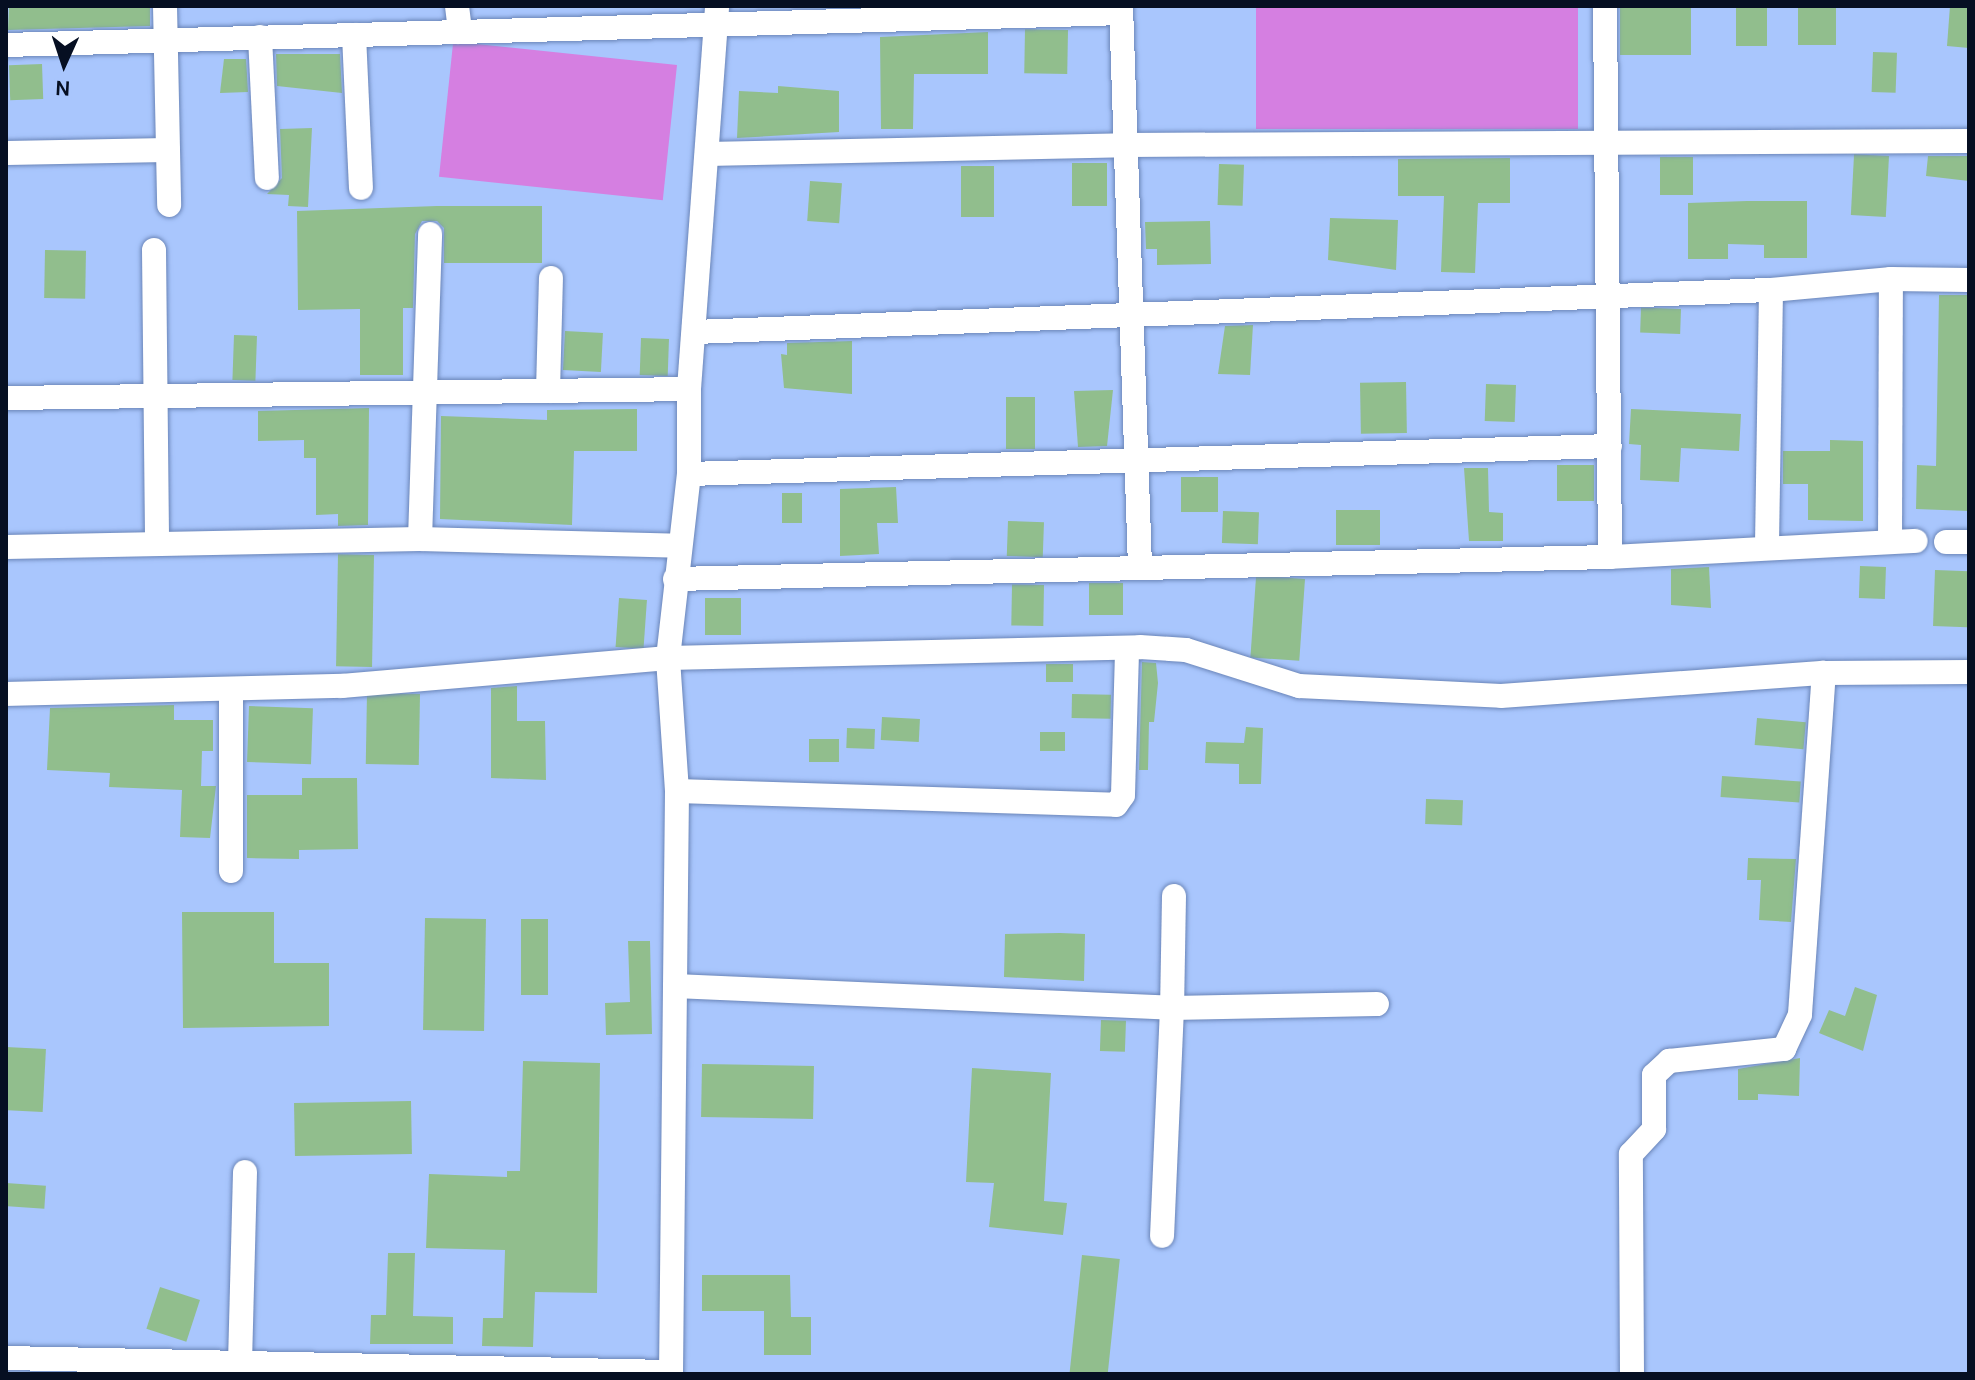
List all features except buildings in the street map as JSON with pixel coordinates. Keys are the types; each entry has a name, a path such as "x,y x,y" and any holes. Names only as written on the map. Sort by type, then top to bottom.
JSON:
{"street":[{"path":"165,6 169,205"},
{"path":"457,6 460,32"},
{"path":"1605,6 1610,557"},
{"path":"6,45 460,32 572,17 1121,10 1140,568"},
{"path":"6,1358 115,1367 240,1363 341,1369 671,1373 677,791 668,658 689,474 689,389 716,15"},
{"path":"354,35 361,188"},
{"path":"260,37 267,178"},
{"path":"707,154 1125,145 1969,141"},
{"path":"6,153 168,150"},
{"path":"420,539 430,234"},
{"path":"154,250 157,544"},
{"path":"548,391 551,278"},
{"path":"695,332 1130,316 1609,292 1771,290 1891,279 1969,280"},
{"path":"1890,542 1891,279"},
{"path":"1767,545 1771,290"},
{"path":"6,398 689,389"},
{"path":"689,474 1610,446"},
{"path":"6,547 420,539 679,546"},
{"path":"675,579 1610,557 1767,545 1916,541"},
{"path":"677,791 1116,805 1123,795 1127,648"},
{"path":"6,694 342,686 668,658 1127,648 1186,650 1299,686 1501,696 1824,673 1969,672"},
{"path":"1632,1374 1631,1154 1654,1129 1654,1075 1669,1061 1784,1049 1800,1014 1824,673"},
{"path":"231,689 231,871"},
{"path":"1162,1236 1174,896"},
{"path":"675,986 1172,1008 1377,1004"},
{"path":"240,1363 245,1172"}],"shaded area":[{"path":"1256,6 1578,6 1578,129 1256,129"},
{"path":"453,41 677,65 663,200 439,177"}]}
